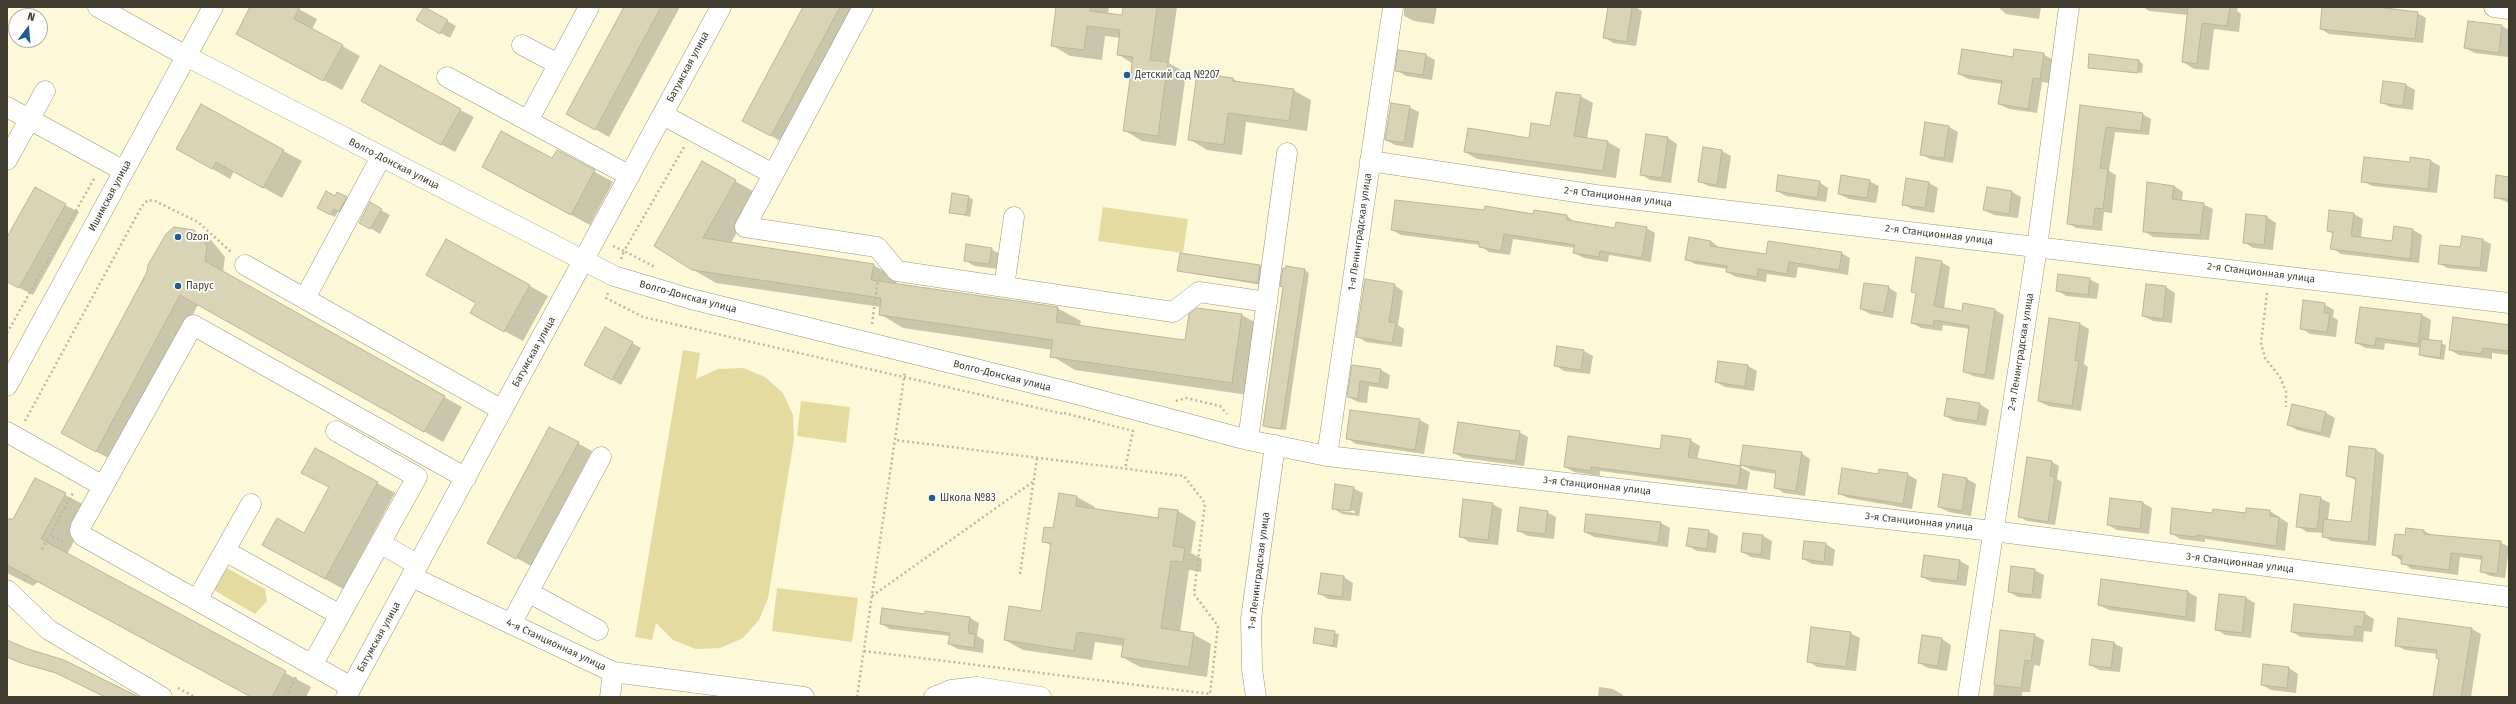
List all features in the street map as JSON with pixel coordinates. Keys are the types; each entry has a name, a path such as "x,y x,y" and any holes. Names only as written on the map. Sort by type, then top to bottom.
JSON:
{"street":[{"name":"Волго-Донская улица","path":"98,7 186,56 583,262 614,276 691,299 907,353 1069,392 1249,432 1274,445 1327,456"},
{"name":"Ишимская улица","path":"7,386 13,359 124,171 213,7"},
{"path":"528,121 589,7"},
{"name":"Батумская улица","path":"349,692 721,7"},
{"path":"863,7 745,227 877,247 897,271 1173,312 1199,292 1267,302"},
{"name":"1-я Ленинградская улица","path":"1327,456 1393,7"},
{"name":"2-я Ленинградская улица","path":"1968,697 2037,247 2069,7"},
{"path":"2494,7 2509,9"},
{"path":"522,45 558,64"},
{"path":"447,77 630,176"},
{"path":"7,160 45,91"},
{"path":"7,107 124,171"},
{"path":"663,115 773,174"},
{"path":"1249,432 1287,153"},
{"path":"305,298 381,157"},
{"name":"2-я Станционная улица","path":"1370,161 1596,195 2509,303"},
{"path":"1004,287 1014,218"},
{"path":"245,265 502,410"},
{"path":"349,692 312,665 83,536 80,531 81,526 193,325 466,478"},
{"path":"312,665 417,477 336,431"},
{"path":"12,434 103,486"},
{"name":"1-я Ленинградская улица","path":"1256,697 1252,669 1251,619 1274,445"},
{"name":"3-я Станционная улица","path":"1327,456 1993,531 2509,597"},
{"path":"511,624 601,457"},
{"path":"197,600 251,504"},
{"name":"4-я Станционная улица","path":"380,543 415,571 511,624 613,672 804,697"},
{"path":"225,551 340,615"},
{"path":"7,590 49,630 162,697"},
{"path":"528,592 598,630"},
{"path":"610,697 613,672"},
{"path":"934,697 951,690 977,687 1041,697"}],"path":[{"path":"596,238 624,251 693,132"},
{"path":"7,333 104,160"},
{"path":"12,434 142,206 148,200 155,200 198,222 245,265"},
{"path":"872,329 882,253"},
{"path":"2270,274 2261,344 2265,358 2280,377 2286,392 2286,407"},
{"path":"857,697 907,353"},
{"path":"1069,392 1064,414 1133,430 1125,469"},
{"path":"1171,402 1186,398 1220,406 1231,419 1249,432"},
{"path":"864,651 1210,696 1218,626 1194,594 1205,503 1184,476 895,440"},
{"path":"1020,574 1037,458"},
{"path":"872,596 1034,481"},
{"path":"42,549 50,535"},
{"path":"26,578 28,574"}],"shaded area":[{"path":"1103,207 1188,219 1183,253 1098,241"},
{"path":"683,350 700,353 696,379 718,369 743,368 765,377 783,393 793,415 794,439 768,598 759,620 743,638 720,648 696,649 673,640 656,623 652,640 635,637"},
{"path":"801,401 850,407 846,443 797,436"},
{"path":"225,567 265,589 267,601 255,614 212,589"},
{"path":"777,588 858,598 852,642 772,631"}],"building":[{"path":"250,7 300,7 294,19 343,45 323,81 236,34"},
{"path":"424,7 448,20 440,34 416,20"},
{"path":"624,7 661,7 595,130 566,114"},
{"path":"803,7 840,7 771,136 742,121"},
{"path":"1056,7 1090,7 1090,11 1122,15 1123,7 1157,7 1150,60 1168,62 1158,136 1123,131 1133,57 1117,55 1120,30 1087,26 1084,50 1051,46"},
{"path":"1608,7 1632,7 1627,42 1603,38"},
{"path":"2188,7 2230,7 2227,26 2202,23 2197,64 2182,62"},
{"path":"2322,7 2377,7 2418,12 2415,39 2320,29"},
{"path":"2468,21 2502,25 2499,53 2464,48"},
{"path":"1962,49 2013,57 2014,49 2044,53 2040,79 2033,78 2028,109 1998,104 2002,81 1958,74"},
{"path":"1398,50 1426,54 1423,75 1395,71"},
{"path":"2089,54 2139,60 2138,73 2088,68"},
{"path":"380,65 461,109 441,145 361,101"},
{"path":"1197,73 1233,78 1233,81 1294,89 1289,121 1228,113 1224,145 1188,140"},
{"path":"2383,81 2406,84 2403,106 2380,103"},
{"path":"1556,92 1581,95 1574,136 1608,141 1603,171 1464,152 1468,128 1529,138 1531,123 1550,126"},
{"path":"1391,103 1410,106 1404,143 1385,140"},
{"path":"201,104 284,150 263,188 216,162 212,169 176,149"},
{"path":"2080,105 2143,113 2141,131 2106,127 2100,168 2108,169 2103,209 2095,208 2093,227 2067,224"},
{"path":"1925,122 1949,126 1944,158 1920,155"},
{"path":"501,131 552,158 557,150 595,170 571,215 482,167"},
{"path":"1646,134 1668,137 1662,178 1640,175"},
{"path":"1703,147 1722,150 1717,185 1698,182"},
{"path":"2364,157 2410,162 2410,157 2431,160 2428,189 2361,182"},
{"path":"702,161 736,180 703,238 874,264 871,280 1058,307 1056,322 1162,337 1185,340 1189,314 1197,308 1242,314 1232,383 1050,357 1053,340 879,315 881,298 692,270 654,246"},
{"path":"1778,175 1820,181 1817,198 1776,191"},
{"path":"1841,175 1870,180 1867,198 1838,194"},
{"path":"2496,175 2509,177 2509,199 2494,198"},
{"path":"1906,178 1929,182 1925,208 1902,205"},
{"path":"2147,182 2174,186 2172,199 2204,203 2200,235 2143,232"},
{"path":"35,187 66,204 19,288 7,282 7,237"},
{"path":"1987,187 2012,191 2009,214 1983,210"},
{"path":"326,191 335,196 337,192 347,197 339,212 334,209 331,215 317,208"},
{"path":"952,193 969,196 966,215 949,213"},
{"path":"1395,200 1484,210 1485,206 1533,214 1534,210 1567,215 1567,220 1615,228 1616,222 1647,227 1642,258 1600,251 1599,257 1573,253 1575,245 1504,234 1501,251 1479,247 1479,242 1391,230"},
{"path":"370,202 382,209 370,229 359,223"},
{"path":"2329,210 2354,213 2351,236 2392,241 2394,226 2413,229 2410,259 2330,249 2333,232 2327,231"},
{"path":"2246,214 2267,216 2264,245 2243,243"},
{"path":"174,227 194,230 207,246 205,261 445,396 424,432 180,295 96,452 61,433 147,272 148,265 166,234"},
{"path":"2462,236 2483,239 2480,268 2438,264 2440,245 2460,247"},
{"path":"1689,237 1711,241 1710,246 1766,254 1768,241 1842,252 1839,270 1789,262 1787,274 1758,269 1757,277 1726,272 1727,266 1685,260"},
{"path":"446,239 530,285 504,332 470,313 476,303 426,275"},
{"path":"966,244 992,248 989,264 964,261"},
{"path":"1180,253 1260,265 1258,283 1177,271"},
{"path":"1916,257 1942,261 1934,306 1962,311 1963,303 1995,309 1985,375 1963,372 1969,326 1934,320 1933,326 1911,323 1916,293 1911,292"},
{"path":"1286,266 1305,269 1281,429 1263,426 1283,287 1280,286 1283,268 1286,269"},
{"path":"2058,274 2090,278 2088,295 2056,291"},
{"path":"1365,279 1395,284 1389,322 1396,323 1392,343 1356,337"},
{"path":"1864,283 1889,286 1884,313 1860,309"},
{"path":"2146,284 2166,286 2163,319 2142,316"},
{"path":"2303,300 2325,303 2324,313 2330,313 2327,332 2300,329"},
{"path":"2360,307 2422,314 2418,344 2376,338 2375,346 2355,343"},
{"path":"2453,317 2509,325 2509,351 2483,348 2482,354 2449,350"},
{"path":"2049,318 2080,323 2075,360 2079,361 2072,406 2038,401"},
{"path":"605,327 633,342 612,380 584,365"},
{"path":"2421,339 2442,341 2440,358 2419,355"},
{"path":"1557,346 1584,350 1581,370 1554,366"},
{"path":"1718,361 1748,365 1745,387 1715,382"},
{"path":"1352,365 1381,369 1379,384 1360,381 1358,399 1347,397"},
{"path":"1947,398 1980,403 1977,421 1944,416"},
{"path":"2292,404 2326,412 2321,433 2287,425"},
{"path":"1350,410 1420,419 1415,450 1346,439"},
{"path":"1458,422 1520,431 1515,461 1453,453"},
{"path":"549,427 579,442 516,559 487,543"},
{"path":"1662,435 1691,439 1688,457 1741,466 1738,486 1591,467 1591,471 1564,467 1568,436 1660,449"},
{"path":"1743,445 1802,452 1796,491 1774,488 1776,471 1740,465"},
{"path":"2349,446 2376,449 2368,542 2322,537 2324,519 2351,522 2356,478 2346,476"},
{"path":"315,448 378,482 325,579 262,545 277,518 304,533 329,487 301,473"},
{"path":"2027,457 2052,461 2050,476 2055,477 2048,522 2018,517"},
{"path":"1842,468 1878,474 1879,469 1908,473 1903,504 1838,494"},
{"path":"1943,474 1967,478 1962,511 1938,507"},
{"path":"35,478 66,493 41,539 286,671 272,697 251,697 7,565 7,519 13,519"},
{"path":"1335,484 1354,487 1350,511 1332,509"},
{"path":"1059,493 1077,496 1076,506 1158,518 1159,508 1178,510 1173,546 1185,548 1183,562 1171,561 1161,628 1194,633 1189,667 1121,657 1124,639 1077,632 1074,651 1004,640 1009,606 1041,611 1051,543 1042,542 1044,527 1053,528"},
{"path":"2300,494 2321,497 2317,529 2296,527"},
{"path":"2110,498 2143,502 2140,529 2107,525"},
{"path":"1463,499 1493,503 1488,540 1459,537"},
{"path":"1520,507 1548,511 1545,534 1517,531"},
{"path":"2172,508 2212,513 2213,509 2246,513 2246,508 2270,510 2270,516 2279,517 2276,546 2196,535 2196,537 2170,534"},
{"path":"1586,514 1661,522 1658,543 1584,532"},
{"path":"1689,528 1709,530 1707,549 1686,546"},
{"path":"2406,528 2424,530 2424,534 2501,541 2497,574 2480,572 2482,556 2451,553 2449,570 2401,564 2402,556 2392,555 2395,534 2405,535"},
{"path":"1743,533 1763,535 1761,555 1741,552"},
{"path":"1804,541 1826,543 1824,562 1802,559"},
{"path":"1924,555 1960,560 1957,581 1921,577"},
{"path":"2011,566 2035,569 2032,595 2008,592"},
{"path":"1321,573 1344,576 1342,597 1318,594"},
{"path":"2101,579 2188,591 2186,617 2098,605"},
{"path":"2219,594 2246,597 2242,633 2215,630"},
{"path":"2294,604 2365,612 2363,627 2355,626 2354,637 2291,632"},
{"path":"882,608 924,614 925,611 970,617 968,633 975,634 974,648 948,644 950,633 880,624"},
{"path":"2398,618 2472,628 2461,697 2433,697 2439,659 2436,658 2437,650 2395,646"},
{"path":"1811,627 1851,632 1846,667 1807,662"},
{"path":"1315,628 1335,631 1333,646 1313,643"},
{"path":"2000,630 2035,634 2031,661 2025,660 2021,688 1994,685"},
{"path":"1922,635 1942,638 1938,666 1918,663"},
{"path":"2092,639 2114,642 2111,668 2089,665"},
{"path":"7,640 28,649 64,660 139,697 105,697 56,673 21,663 7,657"},
{"path":"2263,664 2289,667 2287,688 2261,685"}],"place":[{"name":"Детский сад №207","path":"1127,75"},
{"name":"Ozon","path":"178,237"},
{"name":"Парус","path":"178,286"},
{"name":"Школа №83","path":"932,498"}]}
